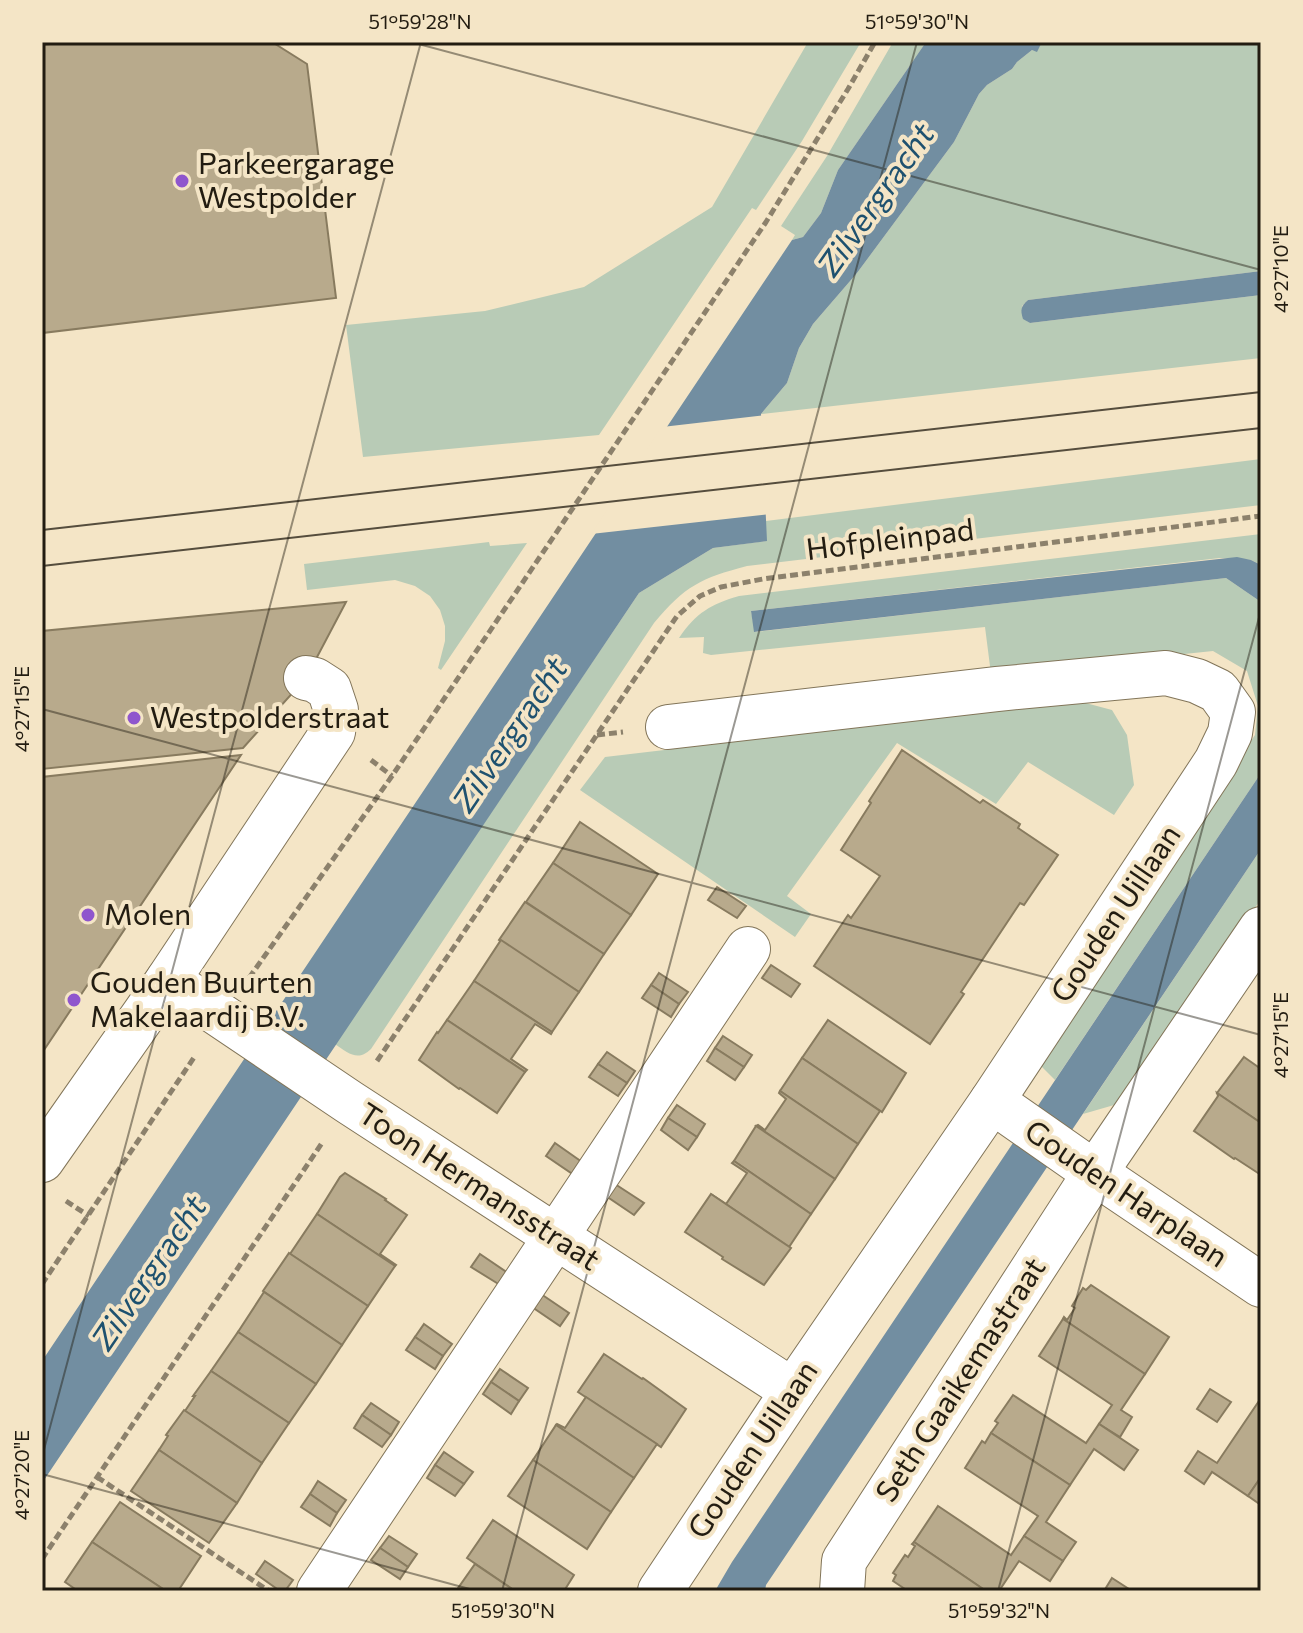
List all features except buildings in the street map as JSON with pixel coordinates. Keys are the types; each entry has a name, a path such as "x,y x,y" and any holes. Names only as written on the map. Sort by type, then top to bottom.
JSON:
{"street":[{"name":"Gouden Uillaan","path":"660,1591 793,1391 1003,1109 1216,762 1230,733 1233,712 1218,691 1197,681 1166,673 668,727"},
{"path":"42,1160 168,980 333,732 336,710 329,689 306,678"},
{"name":"Seth Gaaikemastraat","path":"842,1591 844,1561 1081,1163 1261,929"},
{"path":"319,1591 748,949"},
{"name":"Toon Hermansstraat","path":"168,980 793,1391"},
{"name":"Gouden Harplaan","path":"1003,1109 1261,1285"}],"path":[{"path":"42,1284 233,1025 392,776 766,222 875,42"},
{"name":"Hofpleinpad","path":"336,1093 596,736 677,616 700,596 721,587 763,579 1261,516"},
{"path":"42,1559 97,1477 336,1093"},
{"path":"97,1477 269,1591"}],"green space":[{"path":"808,42 861,42 802,141 756,210 752,208 599,435 363,457 346,325 485,311 584,287 712,207"},
{"path":"893,42 926,42 838,170 821,213 803,237 792,240 795,235 781,226 827,156"},
{"path":"1042,42 1261,42 1261,271 1028,300 1022,306 1030,323 1261,295 1261,358 761,414 787,383 799,348 813,324 857,273 954,142 979,94 1032,50 1037,51"},
{"path":"1261,459 1261,505 747,566 695,585 675,600 654,623 371,1049 357,1056 335,1044 639,593 713,548 766,541 766,521"},
{"path":"1261,534 1261,565 1251,560 1220,558 751,611 755,632 1226,578 1261,602 1261,773 1055,1080 1039,1064 1255,735 1258,706 1247,671 1213,651 991,674 985,627 711,655 703,653 704,637 679,638 705,611 739,596"},
{"path":"489,542 490,546 527,543 441,670 438,668 445,641 445,626 440,610 430,596 415,586 395,580 307,590 304,564"},
{"path":"1078,701 1112,710 1127,735 1134,785 1114,815 1028,762 996,804 897,743 787,896 811,914 795,937 580,790 605,757"},
{"path":"1261,849 1261,899 1121,1103 1083,1114"}],"water":[{"name":"Zilvergracht","path":"926,42 1042,42 1037,52 1032,50 979,94 954,142 857,273 813,324 799,348 787,383 761,414 767,541 713,548 639,593 42,1483 42,1361 792,240 803,237 821,213 838,170"},
{"path":"1261,271 1261,295 1030,323 1023,319 1023,306 1028,300"},
{"path":"1237,557 1261,565 1261,602 1226,578 754,632 751,611"},
{"path":"1261,773 1261,849 766,1585 765,1591 715,1591 732,1562"}],"pier":[{"path":"766,415 770,514 591,534 662,427"}],"tram line":[{"path":"42,530 1261,392"},
{"path":"42,566 1261,428"}],"place":[{"name":"Parkeergarage Westpolder","path":"182,181"},
{"name":"Westpolderstraat","path":"134,718"},
{"name":"Molen","path":"88,915"},
{"name":"Gouden Buurten Makelaardij B.V.","path":"74,1000"}]}
